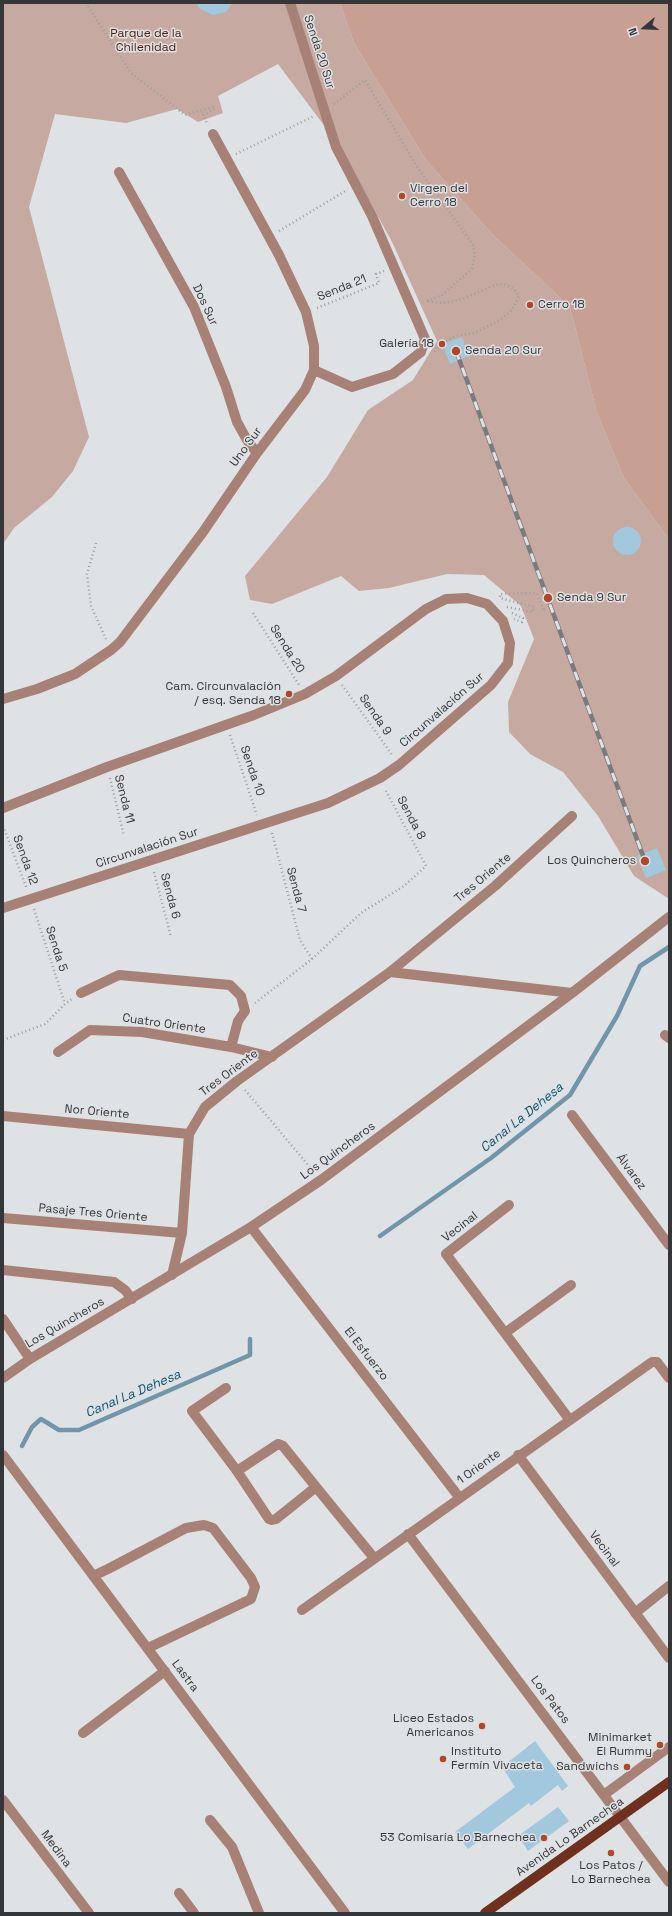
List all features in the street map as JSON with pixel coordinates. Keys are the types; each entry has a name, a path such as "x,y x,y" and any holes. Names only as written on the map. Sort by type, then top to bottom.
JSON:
{"main road":[{"name":"Avenida Lo Barnechea","path":"489,1912 669,1782"}],"street":[{"name":"Senda 20 Sur","path":"290,3 336,147 372,216 425,339 421,352 393,374 352,387 314,370"},
{"name":"Uno Sur","path":"3,699 37,689 75,674 112,650 129,632 203,532 257,453 305,390 314,370 314,346 306,312 270,237 213,134"},
{"name":"Dos Sur","path":"119,172 194,307 226,387 237,422 247,440 257,453"},
{"name":"Circunvalación Sur","path":"3,808 107,767 254,715 305,694 336,676 426,609 446,599 467,598 487,604 503,621 510,643 508,663 491,685 399,765 380,778 328,803 3,908"},
{"name":"Tres Oriente","path":"172,1274 182,1233 189,1134 205,1107 237,1081 390,972 495,886 572,816"},
{"name":"Los Quincheros","path":"3,1378 30,1359 251,1227 321,1180 572,993 669,917"},
{"path":"390,972 572,993"},
{"path":"81,993 119,975 230,985 241,996 245,1011 238,1021 230,1047"},
{"name":"Cuatro Oriente","path":"58,1052 90,1030 142,1032 230,1047 272,1057"},
{"name":"Álvarez","path":"572,1115 669,1244"},
{"name":"Nor Oriente","path":"3,1116 189,1134"},
{"name":"Vecinal","path":"510,1205 446,1254 569,1419"},
{"name":"Pasaje Tres Oriente","path":"3,1218 182,1233"},
{"name":"El Esfuerzo","path":"251,1227 459,1497"},
{"path":"3,1270 114,1282 125,1290 132,1299"},
{"path":"505,1333 571,1284"},
{"path":"3,1319 30,1359"},
{"name":"1 Oriente","path":"302,1610 518,1455 652,1362 657,1362 669,1378"},
{"path":"226,1388 192,1411 237,1471 269,1519 272,1520 316,1487"},
{"path":"237,1471 278,1444 283,1446 374,1558"},
{"name":"Lastra","path":"3,1455 345,1913"},
{"name":"Vecinal","path":"518,1455 669,1658"},
{"path":"93,1576 186,1528 204,1525 213,1528 251,1578 255,1587 251,1599 148,1648"},
{"name":"Los Patos","path":"408,1534 605,1794 669,1882"},
{"path":"635,1613 669,1586"},
{"path":"83,1733 165,1671"},
{"path":"605,1794 669,1747"},
{"name":"Medina","path":"3,1800 89,1913"},
{"path":"210,1820 232,1847 259,1913"},
{"path":"179,1893 194,1913"}],"path":[{"path":"86,3 131,73 186,115 213,107 215,109 203,115 213,134"},
{"path":"226,159 325,111 365,80 416,165 473,245 475,254 472,269 442,295 428,302 443,303 456,300 504,284 514,289 519,296 512,310 500,320 475,333 455,336"},
{"path":"270,237 355,184"},
{"name":"Senda 21","path":"306,312 379,283 376,274 394,267"},
{"path":"96,543 87,574 91,606 112,650"},
{"path":"504,606 533,612 534,607 500,598 500,594 536,593 545,612"},
{"name":"Senda 20","path":"254,613 305,694"},
{"name":"Senda 9","path":"336,676 399,765"},
{"name":"Senda 10","path":"226,724 265,824"},
{"name":"Senda 11","path":"107,767 124,836"},
{"name":"Senda 8","path":"312,959 361,913 404,886 426,866 380,778"},
{"name":"Senda 7","path":"265,824 300,940 312,959"},
{"name":"Senda 12","path":"3,826 30,900"},
{"name":"Senda 6","path":"150,861 171,937"},
{"name":"Senda 5","path":"30,900 65,1004"},
{"path":"245,1011 312,959"},
{"path":"3,1040 45,1024 65,1004 81,993"},
{"path":"237,1081 321,1180"}],"green space":[{"name":"Parque de la Chilenidad","path":"3,3 340,3 354,43 426,160 493,235 570,307 597,413 624,478 669,539 669,899 634,876 598,816 563,772 530,754 509,732 508,702 534,639 521,606 484,575 447,574 389,588 359,591 341,576 272,604 250,600 245,576 327,477 368,410 413,380 437,341 393,244 341,148 278,64 218,96 223,113 198,122 177,109 126,123 55,114 29,207 89,437 73,471 52,497 14,528 3,544"}],"shaded area":[{"path":"340,3 669,3 669,539 624,478 597,413 570,307 493,235 426,160 354,43"}],"building":[{"path":"196,3 233,3 226,12 213,15 200,9"},
{"path":"462,337 469,356 450,364 442,344"},
{"path":"627,527 637,531 641,541 637,551 627,555 617,551 613,541 617,531"},
{"path":"657,848 666,870 646,878 637,856"},
{"path":"535,1741 568,1786 562,1791 558,1785 531,1806 529,1803 468,1849 455,1832 515,1787 502,1767"},
{"path":"558,1807 569,1821 528,1851 518,1836"}],"waterway":[{"name":"Canal La Dehesa","path":"380,1236 491,1158 570,1095 617,1016 640,966 669,947"},
{"name":"Canal La Dehesa","path":"22,1446 32,1427 41,1419 59,1430 79,1430 250,1355 250,1339"}],"railway":[{"path":"456,351 645,861"}],"place":[{"name":"Virgen del Cerro 18","path":"402,196"},
{"name":"Cerro 18","path":"530,305"},
{"name":"Galería 18","path":"442,344"},
{"name":"Senda 20 Sur","path":"456,351"},
{"name":"Senda 9 Sur","path":"548,598"},
{"name":"Cam. Circunvalación / esq. Senda 18","path":"289,694"},
{"name":"Los Quincheros","path":"645,861"},
{"name":"Liceo Estados Americanos","path":"482,1726"},
{"name":"Minimarket El Rummy","path":"660,1745"},
{"name":"Instituto Fermín Vivaceta","path":"443,1759"},
{"name":"Sandwichs","path":"627,1767"},
{"name":"53 Comisaría Lo Barnechea","path":"544,1838"},
{"name":"Los Patos / Lo Barnechea","path":"611,1853"}]}
